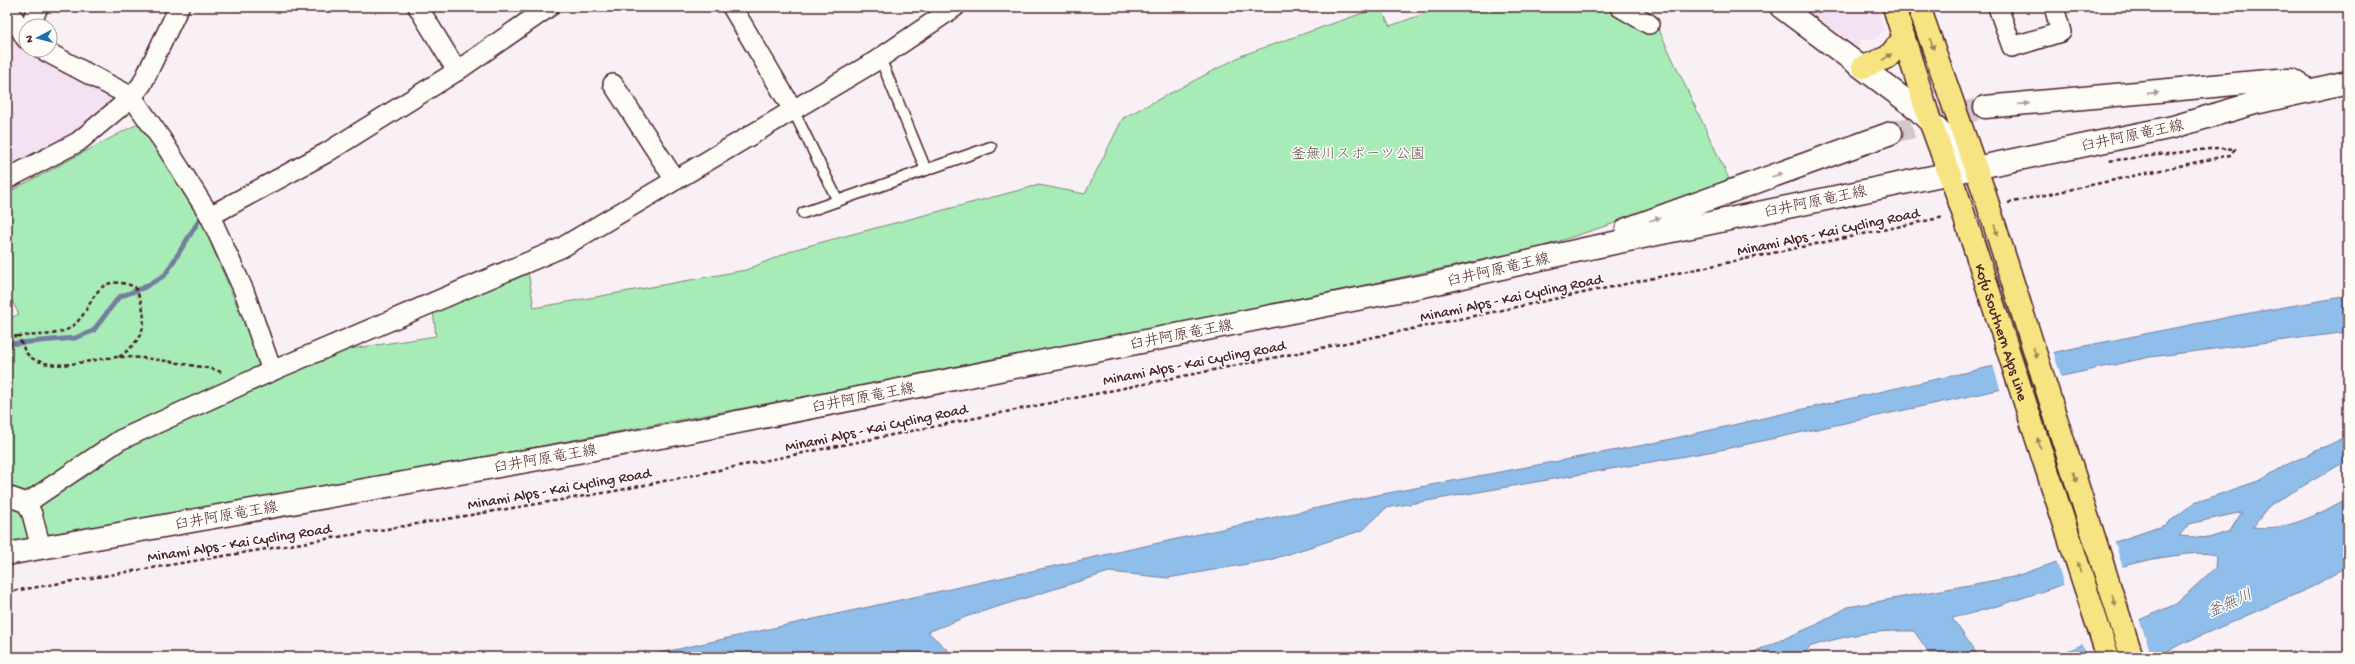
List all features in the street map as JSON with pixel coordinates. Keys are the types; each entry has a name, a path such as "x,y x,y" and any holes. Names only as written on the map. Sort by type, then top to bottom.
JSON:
{"main road":[{"path":"1781,7 1863,67 1930,121 1976,168"},
{"name":"Kofu Southern Alps Line","path":"1894,7 1930,121 1958,197 2108,657"},
{"name":"Kofu Southern Alps Line","path":"1919,7 1976,168 1992,199 2132,657"},
{"path":"1863,67 1888,57 1904,38"},
{"path":"1985,107 2278,80 2292,80 2309,90"},
{"name":"臼井阿原竜王線","path":"7,554 680,433 1421,286 1580,250 2173,127 2255,103 2348,82"},
{"path":"1580,250 1627,229 1891,133"}],"street":[{"path":"7,7 18,22"},
{"path":"34,18 38,7"},
{"path":"7,179 78,142 132,97 142,84 179,7"},
{"path":"418,7 457,71"},
{"path":"210,216 326,153 457,71 548,7"},
{"path":"732,7 793,110"},
{"path":"27,503 120,440 272,371 561,248 880,58 955,7"},
{"path":"1620,7 1649,24"},
{"path":"1998,7 2012,47 2061,32 2054,7"},
{"path":"58,58 132,97 162,140 210,216 244,291 272,371"},
{"path":"613,84 675,180"},
{"path":"7,496 27,503 32,514 41,548"}],"lane":[{"path":"880,58 926,170"},
{"path":"793,110 838,201"},
{"path":"803,213 991,147"}],"path":[{"path":"1992,199 2230,155 2234,149 2217,148 2111,162 2105,161"},
{"name":"Minami Alps - Kai Cycling Road","path":"7,592 615,491 1312,350 1947,217"},
{"path":"7,337 53,333 70,328 82,316 91,299 99,290 113,282 135,288 143,304 143,326 140,336 131,349 119,357"},
{"path":"19,336 23,349 27,355 36,361 52,364 98,361 119,357 142,358 222,371 230,380 234,388"}],"shaded area":[{"path":"1803,7 1876,7 1884,31 1874,39 1861,40 1858,47"},
{"path":"7,26 18,45 18,58 43,58 111,90 113,102 67,138 7,168"}],"green space":[{"name":"釜無川スポーツ公園","path":"1380,7 1390,26 1443,7 1641,7 1652,15 1729,179 1664,207 1538,248 1112,339 7,546 7,320 19,314 7,292 7,193 141,122 204,227 268,379 330,352 436,336 433,311 528,271 534,308 746,270 796,249 1039,185 1085,194 1123,118 1243,55"}],"water":[{"path":"2348,296 2348,332 2150,357 1720,450 1386,508 1363,530 1270,560 1168,578 1109,572 968,616 928,632 955,657 642,657 1367,497 1649,444 2065,350 2239,315"},
{"name":"釜無川","path":"2348,436 2348,460 2270,505 2253,527 2266,528 2290,524 2314,516 2348,498 2348,566 2312,587 2177,646 2159,657 2054,657 2176,604 2215,568 2216,555 2203,553 2191,554 2138,562 1952,618 1979,657 1932,657 1914,631 1886,631 1835,639 1809,647 1804,657 1742,657 1816,625 1848,607 2013,577 2165,525 2194,503 2261,480 2286,465","holes":["2242,512 2230,531 2209,538 2179,536 2189,524"]}],"pier":[{"path":"2053,351 2062,379 2001,392 1993,365"},
{"path":"2114,539 2123,568 2064,586 2056,560"},
{"path":"2139,618 2152,657 2087,657 2082,643"}],"waterway":[{"path":"7,344 75,338 93,331 119,297 143,288 165,275 203,214"}],"tunnel":[{"path":"1891,133 1985,107"}]}
